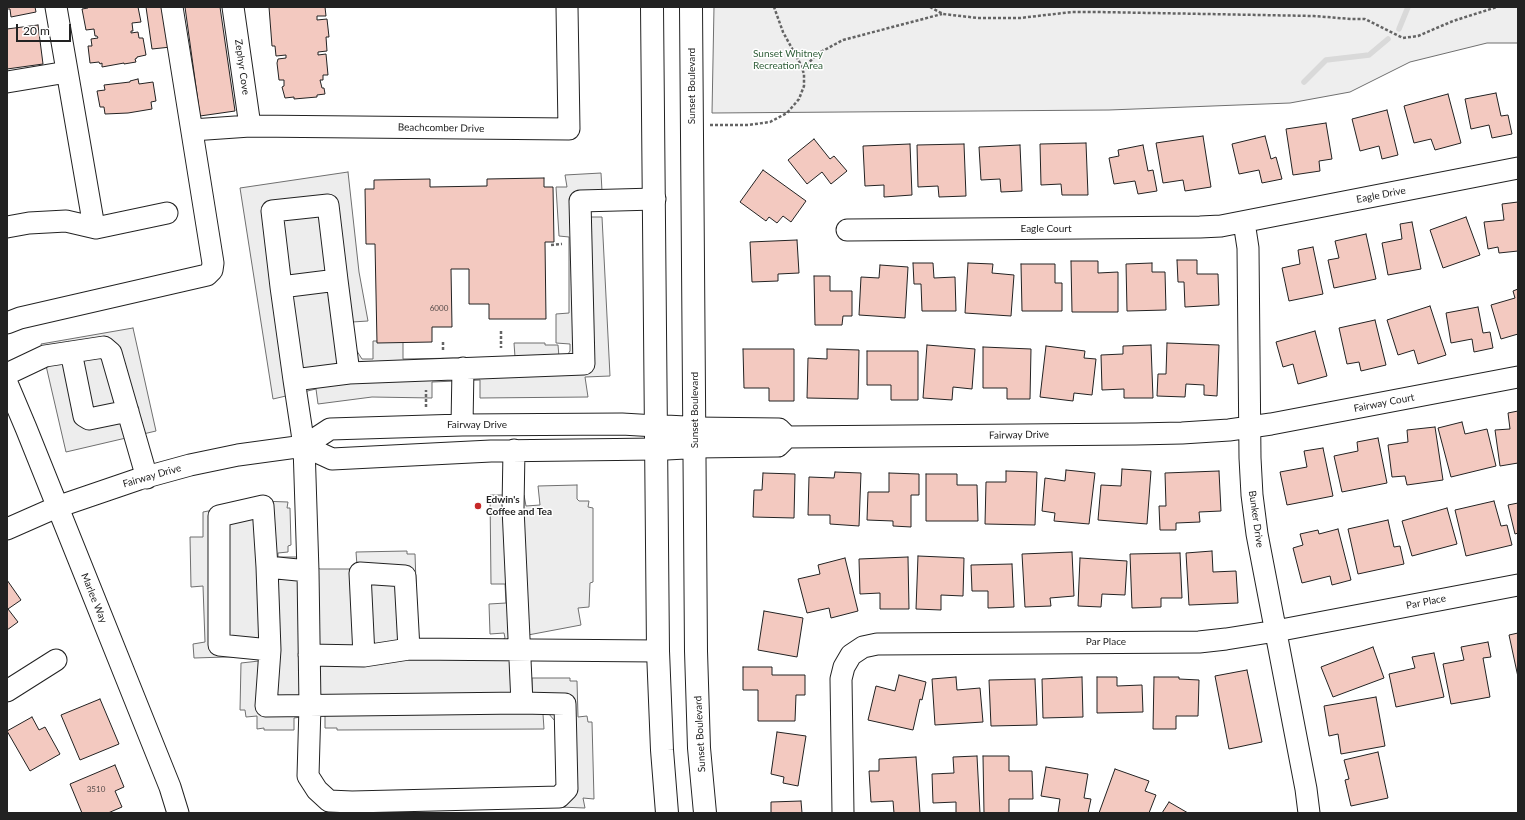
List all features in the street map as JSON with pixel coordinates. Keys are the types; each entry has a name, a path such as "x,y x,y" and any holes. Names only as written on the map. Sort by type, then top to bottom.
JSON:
{"main road":[{"path":"652,7 655,199 658,650 662,750 667,813"},
{"name":"Sunset Boulevard","path":"691,7 696,651 699,748 705,813"},
{"path":"656,426 695,438"},
{"path":"657,449 695,438"}],"street":[{"path":"56,7 94,227"},
{"path":"7,323 20,318 207,275 212,270 213,263 172,7"},
{"name":"Zephyr Cove","path":"233,7 250,126"},
{"name":"Beachcomber Drive","path":"192,130 250,126 569,129 567,7"},
{"path":"7,82 67,72"},
{"name":"Eagle Drive","path":"1244,222 1518,168"},
{"path":"294,380 349,373 584,364 580,201 655,199"},
{"path":"270,650 219,645 219,516 263,506 270,650 266,706 310,706 522,703 565,704 567,788 559,797 329,801 317,790 308,776 310,706 304,446 281,286 272,211 328,205 349,373"},
{"path":"7,228 29,223 66,221 96,228 167,213"},
{"name":"Eagle Court","path":"847,230 1200,227 1221,226 1244,222"},
{"name":"Bunker Drive","path":"1244,222 1248,248 1250,458 1252,495 1257,534 1306,789 1309,813"},
{"path":"281,286 337,280"},
{"path":"7,374 45,356 104,347 111,354 146,478"},
{"path":"71,352 84,416 90,419 128,411"},
{"path":"462,425 463,368"},
{"name":"Fairway Court","path":"1250,427 1518,377"},
{"name":"Marlee Way","path":"7,383 167,780 178,813"},
{"name":"Fairway Drive","path":"7,529 57,507 190,465 238,455 304,446 330,429 462,425 622,424 656,426"},
{"name":"Fairway Drive","path":"695,438 778,429 787,438 1174,434 1250,427"},
{"path":"304,446 332,460 514,450 657,449"},
{"path":"514,450 513,508 522,703"},
{"path":"267,568 308,571"},
{"path":"364,656 360,573 405,576 409,649"},
{"name":"Par Place","path":"843,813 841,679 844,667 851,655 864,647 877,644 1199,642 1276,631 1518,585"},
{"path":"309,655 364,656 409,649 658,650"},
{"path":"7,691 56,660"}],"path":[{"path":"692,124 723,126 770,122 787,113 799,99 804,86 803,70 783,32 774,7"},
{"path":"930,7 943,14"},
{"path":"803,70 817,54 843,40 943,14 978,18 1020,18 1085,12 1314,16 1365,19 1403,38 1418,36 1453,21 1497,7"},
{"path":"426,394 426,407"}],"green space":[{"name":"Sunset Whitney Recreation Area","path":"714,7 1518,7 1518,43 1487,43 1410,62 1350,92 1290,103 1109,110 712,113"}],"shaded area":[{"path":"348,172 359,272 368,321 352,322 355,348 362,359 373,359 373,341 403,341 403,359 515,357 514,343 545,343 545,345 558,345 559,357 566,357 570,351 570,344 556,343 556,314 569,313 569,237 559,236 556,187 567,187 565,175 601,173 603,209 592,209 589,217 602,217 610,376 585,377 588,397 480,398 480,380 432,382 432,398 372,397 318,404 316,389 273,399 240,188"},
{"path":"133,328 156,431 66,452 41,344"},
{"path":"577,485 577,499 579,501 589,501 588,507 593,508 593,582 590,583 589,607 578,608 581,625 528,635 532,693 532,678 570,678 570,681 577,681 578,717 587,716 588,722 592,722 594,799 583,798 585,808 559,807 555,721 548,713 543,714 544,729 337,730 337,728 325,728 325,716 321,714 294,718 294,730 257,729 257,716 246,717 245,710 240,710 241,663 259,661 258,656 194,658 193,644 205,642 203,586 191,587 190,537 203,537 203,512 261,501 288,502 287,508 290,508 291,545 288,546 288,552 278,553 278,557 296,557 320,569 354,569 357,566 356,552 407,551 407,554 415,554 418,640 501,641 505,638 504,633 490,634 489,604 506,603 505,584 491,584 490,495 524,495 526,506 540,505 538,486"}],"building":[{"path":"7,7 35,7 36,12 11,17 10,9 7,9"},
{"path":"87,7 138,7 141,22 132,23 133,31 131,31 131,33 138,32 139,38 143,38 146,55 137,57 135,59 136,62 124,64 102,67 102,63 100,64 99,62 90,63 88,46 92,46 91,39 98,38 95,36 94,29 86,30 82,9 88,8"},
{"path":"146,7 165,7 171,47 152,49"},
{"path":"185,7 220,7 235,111 200,116"},
{"path":"269,7 325,7 326,16 317,16 317,20 327,19 329,37 326,37 327,51 318,52 318,55 326,54 328,75 323,75 323,80 320,80 325,94 317,95 317,97 294,99 294,97 285,98 282,87 284,86 284,80 279,80 277,63 278,59 286,58 286,55 276,56 275,46 272,46"},
{"path":"38,25 43,64 7,69 7,29"},
{"path":"138,79 139,84 153,82 156,101 151,102 152,109 128,113 105,114 104,107 100,107 97,91 105,90 104,85 130,82"},
{"path":"1496,93 1501,116 1508,115 1512,134 1492,138 1489,125 1471,129 1465,99"},
{"path":"1448,94 1461,143 1435,150 1431,139 1414,143 1404,106"},
{"path":"1387,110 1398,155 1382,159 1379,146 1360,151 1352,119"},
{"path":"1326,123 1332,159 1319,161 1320,171 1293,175 1286,129"},
{"path":"1203,136 1211,187 1185,191 1183,180 1163,183 1156,143"},
{"path":"1265,136 1271,159 1276,157 1282,179 1262,183 1259,170 1239,174 1232,144"},
{"path":"814,139 830,159 834,156 847,171 831,184 822,172 807,184 788,160"},
{"path":"1086,143 1088,195 1062,195 1061,184 1041,185 1040,144"},
{"path":"910,144 912,195 884,197 884,185 865,186 863,146"},
{"path":"964,144 966,196 939,197 938,186 918,187 917,145"},
{"path":"1020,145 1022,191 1001,192 1000,179 981,180 979,147"},
{"path":"1143,145 1148,171 1153,170 1157,191 1138,194 1135,181 1114,184 1109,158 1119,156 1118,150"},
{"path":"763,170 806,201 791,222 783,216 777,223 769,217 766,221 740,202"},
{"path":"544,178 544,187 553,187 554,242 545,242 546,319 489,319 489,304 469,304 469,269 451,269 452,327 432,327 432,342 377,343 375,244 366,244 365,189 374,189 374,180 430,179 430,187 487,186 487,179"},
{"path":"1518,202 1518,251 1499,253 1498,247 1488,249 1484,222 1504,220 1502,204"},
{"path":"1466,217 1480,255 1443,268 1430,230"},
{"path":"1412,222 1421,269 1388,275 1382,243 1402,239 1400,224"},
{"path":"1366,234 1376,279 1334,288 1328,260 1339,258 1335,241"},
{"path":"797,240 799,273 778,274 778,281 752,282 750,242"},
{"path":"1313,247 1323,294 1289,301 1282,268 1300,264 1298,250"},
{"path":"1177,260 1197,260 1197,274 1218,274 1219,305 1185,307 1184,282 1178,282"},
{"path":"1071,261 1098,261 1098,273 1118,272 1118,312 1072,312"},
{"path":"913,263 933,263 934,278 955,277 956,311 922,311 921,284 914,284"},
{"path":"968,263 993,264 992,273 1014,275 1011,316 965,313"},
{"path":"1152,263 1152,272 1165,272 1166,310 1127,311 1126,264"},
{"path":"1021,264 1055,264 1055,283 1062,283 1062,311 1022,311"},
{"path":"880,265 908,267 905,318 859,315 861,277 879,278"},
{"path":"814,276 830,276 830,291 852,291 852,316 843,316 842,325 815,325"},
{"path":"1518,289 1518,334 1501,339 1491,305 1515,298 1513,291"},
{"path":"1430,306 1446,355 1418,364 1414,350 1398,355 1387,320"},
{"path":"1478,307 1483,333 1490,332 1493,348 1474,352 1472,339 1451,343 1446,313"},
{"path":"1375,320 1386,365 1361,371 1359,362 1347,364 1339,328"},
{"path":"1315,331 1327,376 1298,384 1293,364 1283,367 1276,342"},
{"path":"1167,343 1219,345 1217,396 1204,395 1204,385 1186,384 1185,397 1157,396 1158,374 1166,374"},
{"path":"927,345 975,349 972,389 953,387 952,400 923,398"},
{"path":"1151,345 1153,398 1124,398 1124,389 1102,390 1101,355 1123,354 1123,346"},
{"path":"1046,346 1085,351 1084,358 1096,359 1092,395 1074,393 1073,401 1040,397"},
{"path":"983,347 1031,349 1030,399 1007,399 1007,388 983,388"},
{"path":"743,349 794,349 794,401 769,401 769,388 744,388"},
{"path":"827,349 859,350 858,399 807,398 808,358 827,359"},
{"path":"867,351 918,351 918,400 891,400 891,385 867,385"},
{"path":"1518,411 1518,463 1500,466 1495,430 1510,429 1508,413"},
{"path":"1462,422 1465,434 1487,429 1496,466 1451,477 1438,428"},
{"path":"1435,427 1443,480 1407,485 1405,476 1392,477 1388,445 1408,442 1407,430"},
{"path":"1378,438 1387,483 1342,492 1334,456 1358,451 1357,442"},
{"path":"1323,448 1333,496 1287,505 1280,472 1307,467 1304,451"},
{"path":"1122,469 1151,471 1147,524 1098,520 1101,485 1121,486"},
{"path":"1066,470 1095,473 1089,524 1054,521 1055,513 1042,511 1045,478 1065,481"},
{"path":"1006,471 1037,472 1035,525 985,524 986,482 1006,482"},
{"path":"1219,471 1221,511 1199,512 1200,522 1176,523 1176,530 1160,530 1159,506 1166,506 1165,473"},
{"path":"835,472 861,473 859,526 830,524 830,515 808,515 809,477 834,478"},
{"path":"763,473 795,474 794,518 753,517 754,490 762,490"},
{"path":"889,473 919,474 919,495 911,495 911,527 893,526 893,521 867,520 868,492 889,492"},
{"path":"926,474 957,474 957,485 977,485 978,521 926,521"},
{"path":"1494,501 1501,526 1507,525 1512,545 1466,556 1455,510"},
{"path":"1518,503 1518,533 1515,534 1508,505"},
{"path":"1447,508 1457,544 1412,556 1402,521"},
{"path":"1388,520 1394,547 1400,546 1404,564 1358,574 1348,529"},
{"path":"1338,529 1351,580 1332,585 1330,576 1302,583 1293,548 1303,545 1300,534 1318,530 1319,534"},
{"path":"1212,551 1213,572 1236,571 1238,603 1189,605 1186,553"},
{"path":"1072,552 1074,596 1050,598 1051,606 1025,607 1022,554"},
{"path":"1180,553 1182,598 1161,598 1161,607 1132,608 1130,554"},
{"path":"918,556 964,558 963,596 941,595 941,610 916,609"},
{"path":"908,557 909,609 880,609 880,593 860,594 859,559"},
{"path":"845,558 858,611 831,618 829,608 807,613 798,579 820,574 818,565"},
{"path":"1080,558 1127,561 1125,595 1102,594 1101,607 1078,606"},
{"path":"1012,564 1014,607 988,608 988,591 972,591 971,565"},
{"path":"7,580 21,600 8,609 18,622 7,630"},
{"path":"764,611 803,618 797,657 758,650"},
{"path":"1518,633 1518,677 1509,635"},
{"path":"1488,642 1491,657 1483,658 1490,697 1451,704 1443,664 1464,660 1461,647"},
{"path":"1373,647 1384,678 1333,697 1321,667"},
{"path":"1434,653 1444,697 1396,707 1389,674 1415,668 1412,657"},
{"path":"743,667 772,667 772,675 805,675 805,695 796,695 795,721 758,721 758,690 743,690"},
{"path":"1247,670 1262,742 1229,749 1215,676"},
{"path":"899,675 926,682 922,700 920,699 913,730 868,720 876,686 895,691"},
{"path":"956,677 957,690 980,688 983,722 935,725 932,679"},
{"path":"1082,677 1083,717 1043,718 1042,679"},
{"path":"1097,677 1117,677 1117,686 1142,685 1143,712 1097,713"},
{"path":"1154,677 1179,677 1179,679 1199,680 1198,716 1176,716 1176,729 1153,729"},
{"path":"1035,679 1037,725 991,726 989,680"},
{"path":"1376,697 1385,746 1341,754 1338,734 1329,736 1324,706"},
{"path":"100,699 119,744 80,760 61,715"},
{"path":"32,717 39,730 45,727 60,754 30,771 7,731"},
{"path":"777,732 806,736 798,786 783,783 784,777 771,774"},
{"path":"1378,752 1388,798 1351,806 1345,780 1349,779 1344,760"},
{"path":"977,756 980,813 956,813 956,802 933,803 932,774 954,773 953,757"},
{"path":"983,756 1009,756 1009,771 1032,771 1033,799 1009,799 1009,813 984,813"},
{"path":"916,757 920,813 894,813 893,801 871,802 869,771 879,771 879,759"},
{"path":"115,765 124,787 115,791 122,807 108,813 82,813 70,784"},
{"path":"1046,767 1088,774 1084,798 1091,799 1088,813 1058,813 1060,799 1041,796"},
{"path":"1115,769 1149,781 1145,791 1156,795 1149,813 1099,813"},
{"path":"801,801 802,813 771,813 771,802"},
{"path":"1169,802 1188,813 1162,813"}],"waterway":[{"path":"1399,29 1408,7"},
{"path":"1304,82 1326,60 1369,55 1388,39"}],"place":[{"name":"Edwin's Coffee and Tea","path":"478,506"}]}
